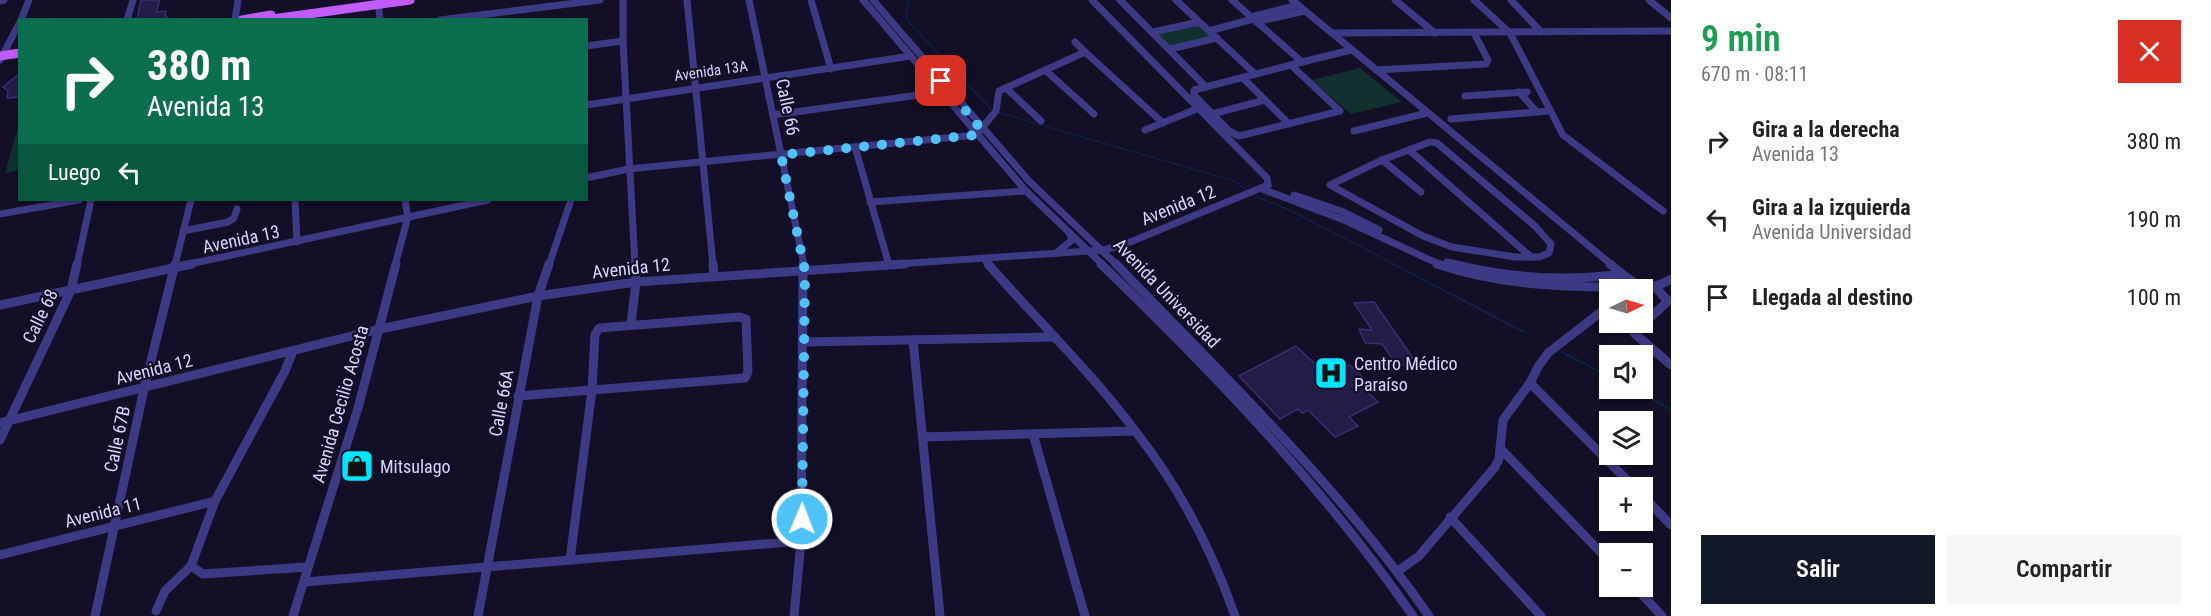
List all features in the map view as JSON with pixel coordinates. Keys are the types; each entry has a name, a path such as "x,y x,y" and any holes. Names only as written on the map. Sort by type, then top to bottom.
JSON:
{"main road":[{"path":"256,18 379,1 410,0"},
{"path":"303,17 379,1"},
{"path":"2,55 18,50"},
{"path":"2,55 18,53"}],"street":[{"path":"21,18 29,0"},
{"path":"127,18 133,0"},
{"path":"235,18 238,0"},
{"path":"456,18 600,0"},
{"path":"623,0 623,41 628,97 628,169 636,282 631,324"},
{"path":"687,0 714,277"},
{"name":"Calle 66","path":"749,0 805,271 801,541 794,616"},
{"path":"811,0 831,69"},
{"name":"Avenida Universidad","path":"863,0 941,92 979,132 1044,198 1103,250 1347,508 1398,571 1429,616"},
{"name":"Avenida Universidad","path":"873,0 1026,191 1152,313 1317,490 1374,560 1413,616"},
{"path":"1092,0 1267,178 1265,187"},
{"path":"1120,0 1206,87"},
{"path":"1176,0 1255,74"},
{"path":"1232,0 1302,62"},
{"path":"1395,0 1435,33"},
{"path":"1474,0 1510,33 1549,111 1568,140 1663,211"},
{"path":"1511,0 1541,32"},
{"path":"1649,0 1671,18"},
{"path":"379,1 380,18"},
{"path":"1254,19 1295,2 1626,279"},
{"path":"1209,31 1254,19 1305,11"},
{"path":"1153,32 1199,22"},
{"path":"2,55 18,25"},
{"path":"1332,33 1671,31"},
{"path":"1376,69 1486,64 1488,60 1474,33"},
{"path":"1170,49 1217,38"},
{"path":"588,46 623,41"},
{"path":"1075,42 1163,123"},
{"path":"1293,66 1341,110 1239,136 1233,135 1192,92 1351,50"},
{"path":"588,178 628,169 781,155 979,132 999,107 997,94 1085,52"},
{"name":"Avenida 13A","path":"588,105 910,56"},
{"path":"1045,70 1094,114"},
{"path":"1243,78 1289,124"},
{"path":"1006,88 1041,121"},
{"path":"772,115 941,92"},
{"path":"1519,92 1537,112"},
{"path":"1465,96 1527,92"},
{"path":"1212,114 1265,100"},
{"path":"1145,130 1199,108"},
{"path":"1451,119 1549,111"},
{"path":"1354,130 1427,113"},
{"path":"1430,142 1437,143 1536,226 1551,244 1552,249 1545,256 1531,258 1466,251 1437,242 1340,193 1329,184 1382,160 1430,142"},
{"path":"855,147 889,265"},
{"path":"1408,150 1531,258"},
{"path":"1382,160 1421,192"},
{"path":"1265,187 1327,206 1439,260 1522,276 1583,279 1622,274"},
{"path":"1265,187 1344,220 1429,260 1466,273 1543,286 1599,287"},
{"name":"Avenida 12","path":"4,422 380,329 538,296 636,282 985,260 1103,250 1123,245 1265,187"},
{"path":"870,202 1026,191"},
{"path":"1327,206 1340,193"},
{"path":"0,214 73,201"},
{"name":"Calle 68","path":"0,440 4,422 71,290 91,201"},
{"name":"Calle 67B","path":"94,616 144,388 191,201"},
{"path":"295,201 297,242"},
{"name":"Avenida Cecilio Acosta","path":"293,616 307,567 322,527 380,329 408,217 405,201"},
{"name":"Avenida 13","path":"0,305 483,201"},
{"name":"Calle 66A","path":"478,616 538,296 571,201"},
{"path":"183,231 228,222 234,218 237,209"},
{"path":"1054,254 1072,240 1069,231"},
{"path":"1515,257 1522,276"},
{"path":"985,260 1055,337 1135,431 1160,466 1201,538 1235,616"},
{"path":"1671,279 1656,288 1667,298 1668,308 1634,333 1671,364"},
{"path":"1398,571 1419,556 1495,467 1503,420 1548,353 1599,314"},
{"path":"518,396 592,391 745,378 748,372 746,319 739,316 599,328 595,335 592,391 570,560"},
{"path":"805,342 1055,337"},
{"path":"913,340 940,616"},
{"path":"156,611 165,591 191,566 215,501 294,351"},
{"path":"1530,383 1624,477"},
{"path":"923,437 1135,431"},
{"path":"1033,434 1085,616"},
{"path":"1500,448 1599,551"},
{"name":"Avenida 11","path":"0,555 215,501"},
{"path":"1653,506 1671,525"},
{"path":"1450,517 1541,616"},
{"path":"304,582 801,541"},
{"path":"191,566 203,574 307,567"},
{"path":"1644,597 1662,616"}],"green space":[{"path":"1198,24 1212,37 1171,47 1157,33"},
{"path":"1360,68 1402,102 1351,114 1312,80"},
{"path":"18,127 18,170 5,173"}],"building":[{"path":"141,0 160,0 156,12 166,11 165,15 168,18 137,18"},
{"path":"18,75 18,97 7,98 8,91 3,87"},
{"path":"1374,302 1417,364 1398,366 1382,344 1365,343 1359,329 1372,330 1354,303"},
{"path":"1296,346 1326,374 1350,365 1371,385 1363,388 1378,402 1349,417 1358,426 1335,437 1308,410 1302,413 1298,409 1280,419 1239,376"}],"waterway":[{"path":"909,0 906,19 993,111 1234,181 1247,190"},
{"path":"1257,197 1292,211 1396,265"},
{"path":"1393,264 1524,332"},
{"path":"1562,352 1599,371"},
{"path":"1652,399 1671,409"}],"place":[{"name":"Centro Médico Paraíso","path":"1331,373"},
{"name":"Mitsulago","path":"357,466"}],"route":[{"path":"802,519 805,271 781,155 976,135 981,129 941,81"}]}
